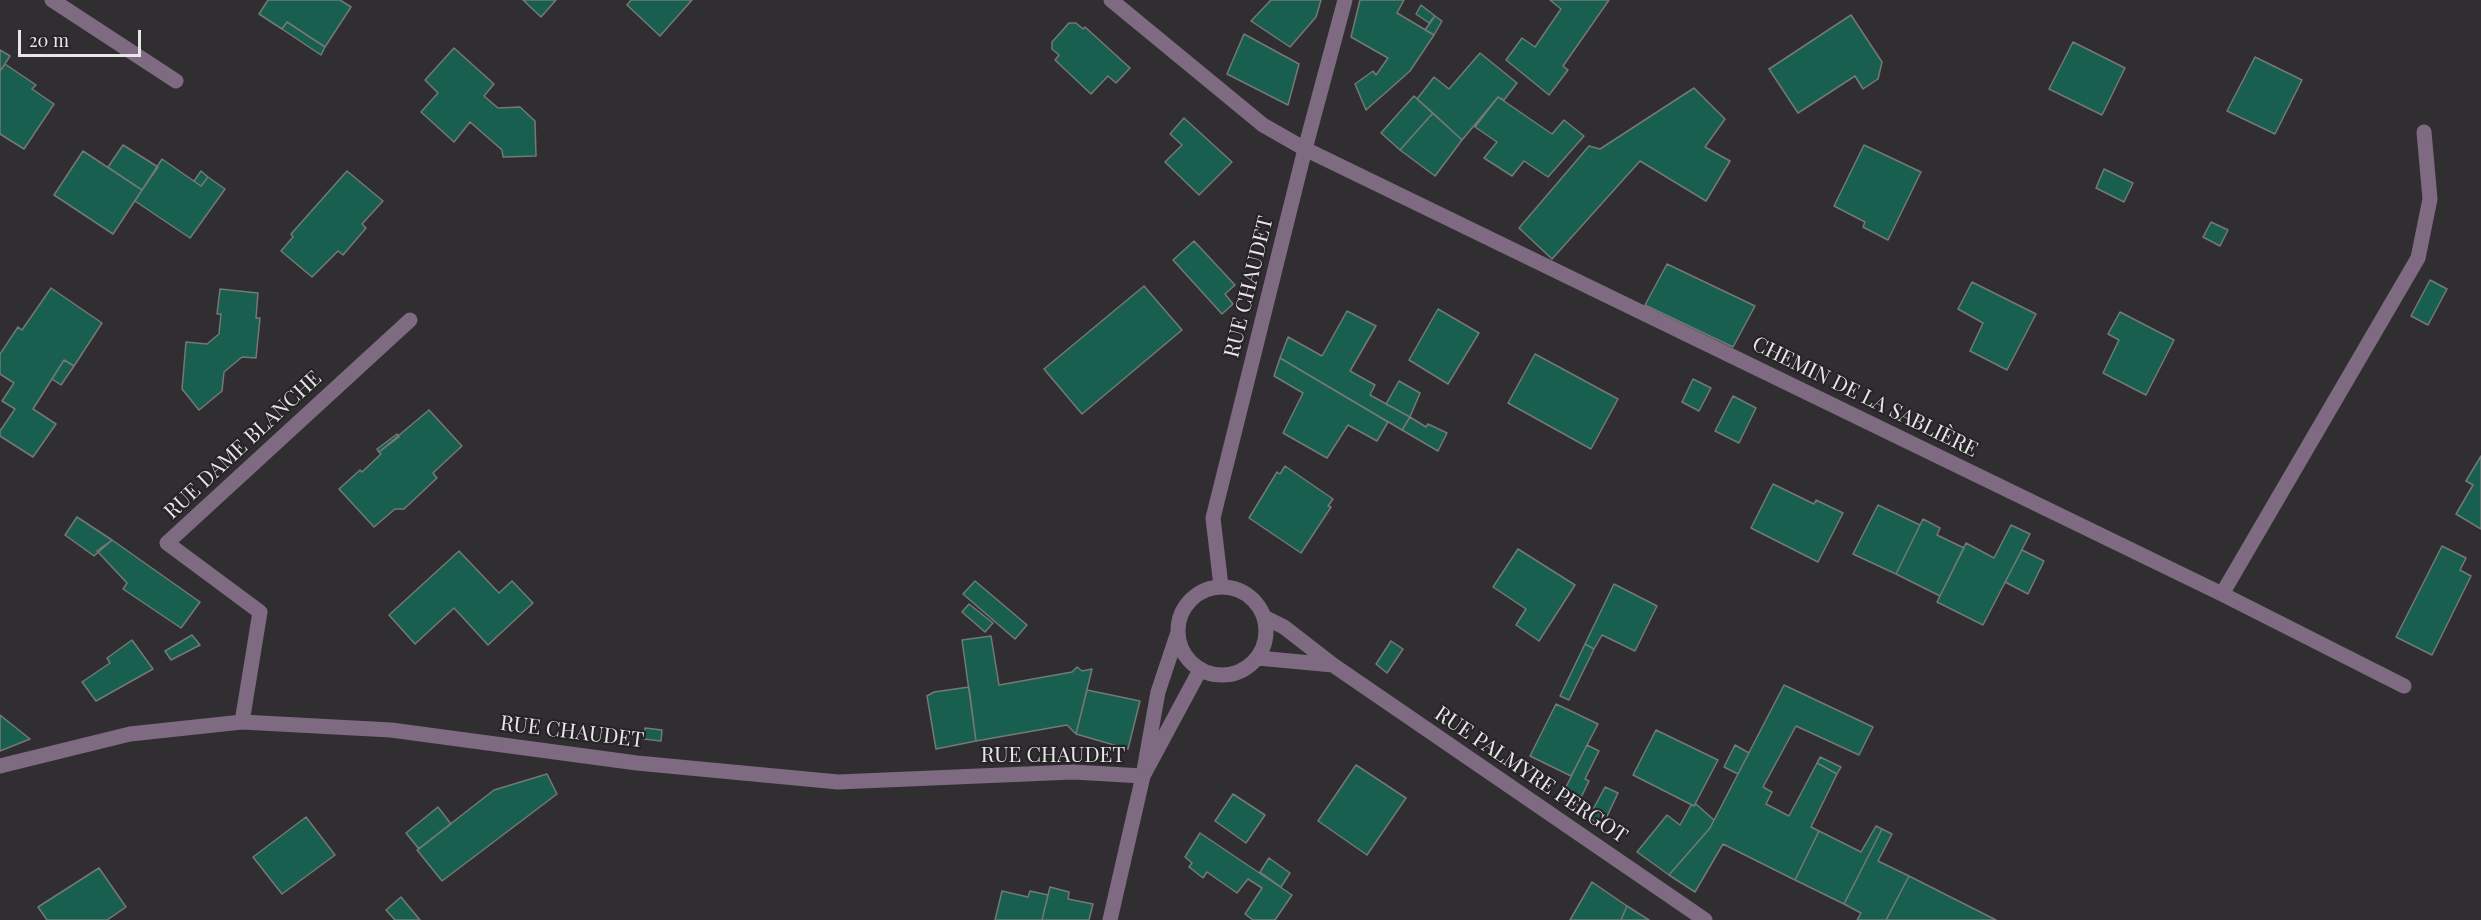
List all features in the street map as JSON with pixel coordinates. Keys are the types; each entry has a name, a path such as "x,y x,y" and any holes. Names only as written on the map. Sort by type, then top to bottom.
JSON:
{"street":[{"path":"52,0 176,81"},
{"name":"CHEMIN DE LA SABLIÈRE","path":"1111,0 1263,125 1305,149 2222,594 2404,686"},
{"name":"RUE CHAUDET","path":"1143,776 1158,692 1177,635 1178,621 1194,596 1221,586 1213,518 1305,149 1345,0"},
{"path":"2222,594 2418,258 2430,199 2424,132"},
{"name":"RUE DAME BLANCHE","path":"242,722 260,612 167,543 410,321"},
{"path":"1177,635 1181,649 1189,661 1200,670 1213,675 1225,676 1249,667 1258,658 1265,645 1267,631 1258,605 1248,595 1221,586"},
{"name":"RUE PALMYRE PERGOT","path":"1264,617 1284,627 1333,665 1706,920"},
{"name":"RUE PALMYRE PERGOT","path":"1258,658 1333,665"},
{"name":"RUE CHAUDET","path":"1143,776 1200,670"},
{"name":"RUE CHAUDET","path":"0,766 130,734 242,722 391,730 637,763 838,782 1073,772 1143,776"},
{"path":"1110,920 1143,776"}],"building":[{"path":"268,0 340,0 351,7 325,47 287,22 282,29 259,14"},
{"path":"523,0 556,0 541,17"},
{"path":"631,0 692,0 660,36 627,5"},
{"path":"1271,0 1321,0 1316,17 1290,47 1251,21"},
{"path":"1360,0 1404,0 1397,13 1434,35 1410,71 1366,110 1355,84 1373,71 1376,75 1388,58 1351,37"},
{"path":"1550,0 1609,0 1563,66 1568,70 1549,95 1506,60 1522,38 1535,47 1561,9"},
{"path":"1421,5 1435,16 1429,23 1416,14"},
{"path":"1851,15 1882,62 1878,79 1863,89 1855,76 1798,113 1769,69"},
{"path":"1435,16 1442,21 1434,35 1425,30"},
{"path":"287,22 325,47 321,55 282,29"},
{"path":"1069,23 1076,23 1083,29 1085,27 1130,68 1116,83 1108,76 1091,94 1055,60 1059,55 1052,49 1052,42"},
{"path":"1244,34 1299,64 1288,105 1227,74"},
{"path":"2073,42 2125,68 2102,115 2049,89"},
{"path":"454,48 494,84 484,96 498,108 520,107 535,121 536,156 503,157 502,150 470,122 454,142 421,112 438,93 425,80"},
{"path":"0,50 10,56 0,71"},
{"path":"1480,53 1517,83 1504,100 1498,97 1462,140 1417,99 1434,77 1449,89"},
{"path":"2255,57 2302,80 2275,134 2227,111"},
{"path":"5,64 36,85 32,89 54,104 24,149 0,134 0,71"},
{"path":"1694,88 1725,119 1705,147 1730,161 1706,201 1640,161 1552,259 1519,228 1589,146 1600,149"},
{"path":"1414,96 1433,113 1400,150 1381,133"},
{"path":"1498,97 1552,134 1564,120 1584,136 1548,177 1524,161 1512,176 1484,158 1497,142 1475,127"},
{"path":"1433,113 1462,140 1435,176 1400,150"},
{"path":"1184,118 1232,162 1199,195 1165,162 1182,145 1170,134"},
{"path":"123,145 158,167 142,190 108,167"},
{"path":"1864,145 1921,172 1888,240 1863,227 1865,222 1834,206"},
{"path":"83,151 142,190 113,234 54,195"},
{"path":"162,159 201,186 208,177 225,189 190,238 135,201"},
{"path":"2104,169 2133,183 2124,202 2096,188"},
{"path":"201,171 208,177 201,186 194,181"},
{"path":"347,171 383,201 362,224 366,228 343,255 338,251 312,277 281,251 293,237 291,234"},
{"path":"2211,222 2228,230 2220,246 2203,237"},
{"path":"1194,241 1235,285 1225,294 1233,304 1222,314 1173,260"},
{"path":"1667,264 1755,306 1733,347 1645,305"},
{"path":"2430,280 2447,289 2428,325 2411,316"},
{"path":"1972,282 2036,314 2007,370 1970,351 1983,323 1958,309"},
{"path":"1144,286 1182,330 1082,414 1044,369"},
{"path":"51,288 102,323 74,366 64,360 33,409 56,424 33,457 0,436 0,431 15,409 2,401 14,383 0,374 0,354 18,327 22,330"},
{"path":"220,289 258,293 256,318 260,318 256,358 242,357 224,372 222,391 199,410 182,389 186,342 207,344 219,334 221,314 217,314"},
{"path":"1438,309 1479,333 1448,384 1409,360"},
{"path":"1347,311 1376,326 1350,371 1375,385 1370,395 1410,417 1402,430 1280,358 1288,337 1322,356"},
{"path":"2120,312 2174,340 2146,395 2103,373 2119,340 2108,334"},
{"path":"1535,354 1618,399 1591,449 1508,403"},
{"path":"1280,358 1388,422 1377,441 1348,425 1327,458 1283,433 1303,393 1274,376"},
{"path":"64,360 74,366 61,385 52,379"},
{"path":"1693,379 1711,388 1699,411 1682,402"},
{"path":"1399,381 1420,393 1410,417 1386,404"},
{"path":"1733,396 1756,408 1739,443 1715,431"},
{"path":"429,410 462,446 433,473 437,478 404,509 395,509 374,527 339,489 360,470 362,472 381,454 379,452"},
{"path":"1410,417 1426,427 1428,424 1447,433 1438,451 1402,430"},
{"path":"397,434 399,437 379,452 377,449"},
{"path":"2481,456 2481,529 2456,514 2473,485 2466,481"},
{"path":"1285,466 1333,499 1328,506 1331,507 1301,553 1249,518 1277,472 1280,474"},
{"path":"1773,484 1814,504 1816,500 1843,513 1818,562 1751,528"},
{"path":"1878,505 1920,525 1896,574 1853,554"},
{"path":"77,517 112,540 94,556 65,535"},
{"path":"1923,519 1940,528 1937,535 1964,548 1940,596 1896,574"},
{"path":"2011,525 2030,534 1983,625 1937,602 1966,543 1994,558"},
{"path":"112,540 200,602 181,628 123,589 127,583 97,551"},
{"path":"2442,546 2466,558 2460,570 2471,576 2432,655 2396,637"},
{"path":"1518,549 1575,585 1539,641 1516,625 1526,609 1493,587"},
{"path":"2022,550 2044,561 2028,594 2005,582"},
{"path":"459,551 499,593 512,581 533,603 488,645 454,608 415,644 389,615"},
{"path":"975,581 1027,625 1015,639 963,594"},
{"path":"1614,584 1657,606 1635,651 1602,635 1594,649 1585,644"},
{"path":"969,604 993,623 985,632 962,612"},
{"path":"192,635 200,645 171,660 165,651"},
{"path":"991,636 999,685 1072,672 1077,667 1082,671 1092,669 1076,734 1067,725 976,741 962,640"},
{"path":"132,640 153,669 96,701 82,682 110,663 107,658"},
{"path":"1391,641 1403,649 1387,673 1376,664"},
{"path":"1585,644 1594,649 1569,700 1560,696"},
{"path":"1784,685 1873,727 1859,755 1796,726 1763,787 1772,792 1766,804 1789,816 1817,763 1837,774 1811,827 1819,831 1795,880 1723,844 1695,892 1669,875 1710,828"},
{"path":"969,687 976,741 936,749 927,696 934,692"},
{"path":"1087,690 1140,701 1128,749 1076,734"},
{"path":"1556,704 1598,724 1571,776 1530,756"},
{"path":"0,715 30,739 0,751"},
{"path":"645,728 662,730 661,741 644,739"},
{"path":"1656,730 1718,760 1694,806 1633,775"},
{"path":"1587,745 1599,751 1585,779 1589,781 1576,808 1561,797"},
{"path":"1735,745 1749,753 1738,774 1724,767"},
{"path":"1820,757 1841,767 1837,774 1817,763"},
{"path":"1356,765 1406,798 1367,855 1318,821"},
{"path":"547,774 557,794 442,881 417,850 494,790"},
{"path":"1605,787 1618,793 1602,827 1589,817"},
{"path":"1233,794 1265,815 1246,843 1215,821"},
{"path":"1696,804 1714,820 1710,828 1669,875 1637,852 1667,815 1680,825 1691,805"},
{"path":"438,807 451,824 419,849 406,833"},
{"path":"306,817 335,855 282,894 253,857"},
{"path":"1876,826 1882,829 1844,904 1795,880 1819,831 1861,852"},
{"path":"1882,829 1892,834 1878,861 1909,876 1886,920 1857,920 1861,913 1844,904"},
{"path":"1200,833 1292,895 1275,920 1253,920 1245,914 1262,888 1248,879 1237,893 1207,872 1203,878 1189,867 1192,863 1185,857"},
{"path":"1269,858 1290,873 1281,887 1260,872"},
{"path":"99,868 126,907 107,920 47,920 38,907"},
{"path":"1909,876 1996,920 1886,920"},
{"path":"1592,882 1627,906 1621,920 1570,920"},
{"path":"1050,887 1069,892 1068,899 1093,904 1089,920 1042,920"},
{"path":"1002,891 1028,897 1030,891 1048,895 1042,920 995,920"},
{"path":"401,897 420,920 395,920 386,910"},
{"path":"1627,906 1649,920 1621,920"}]}
